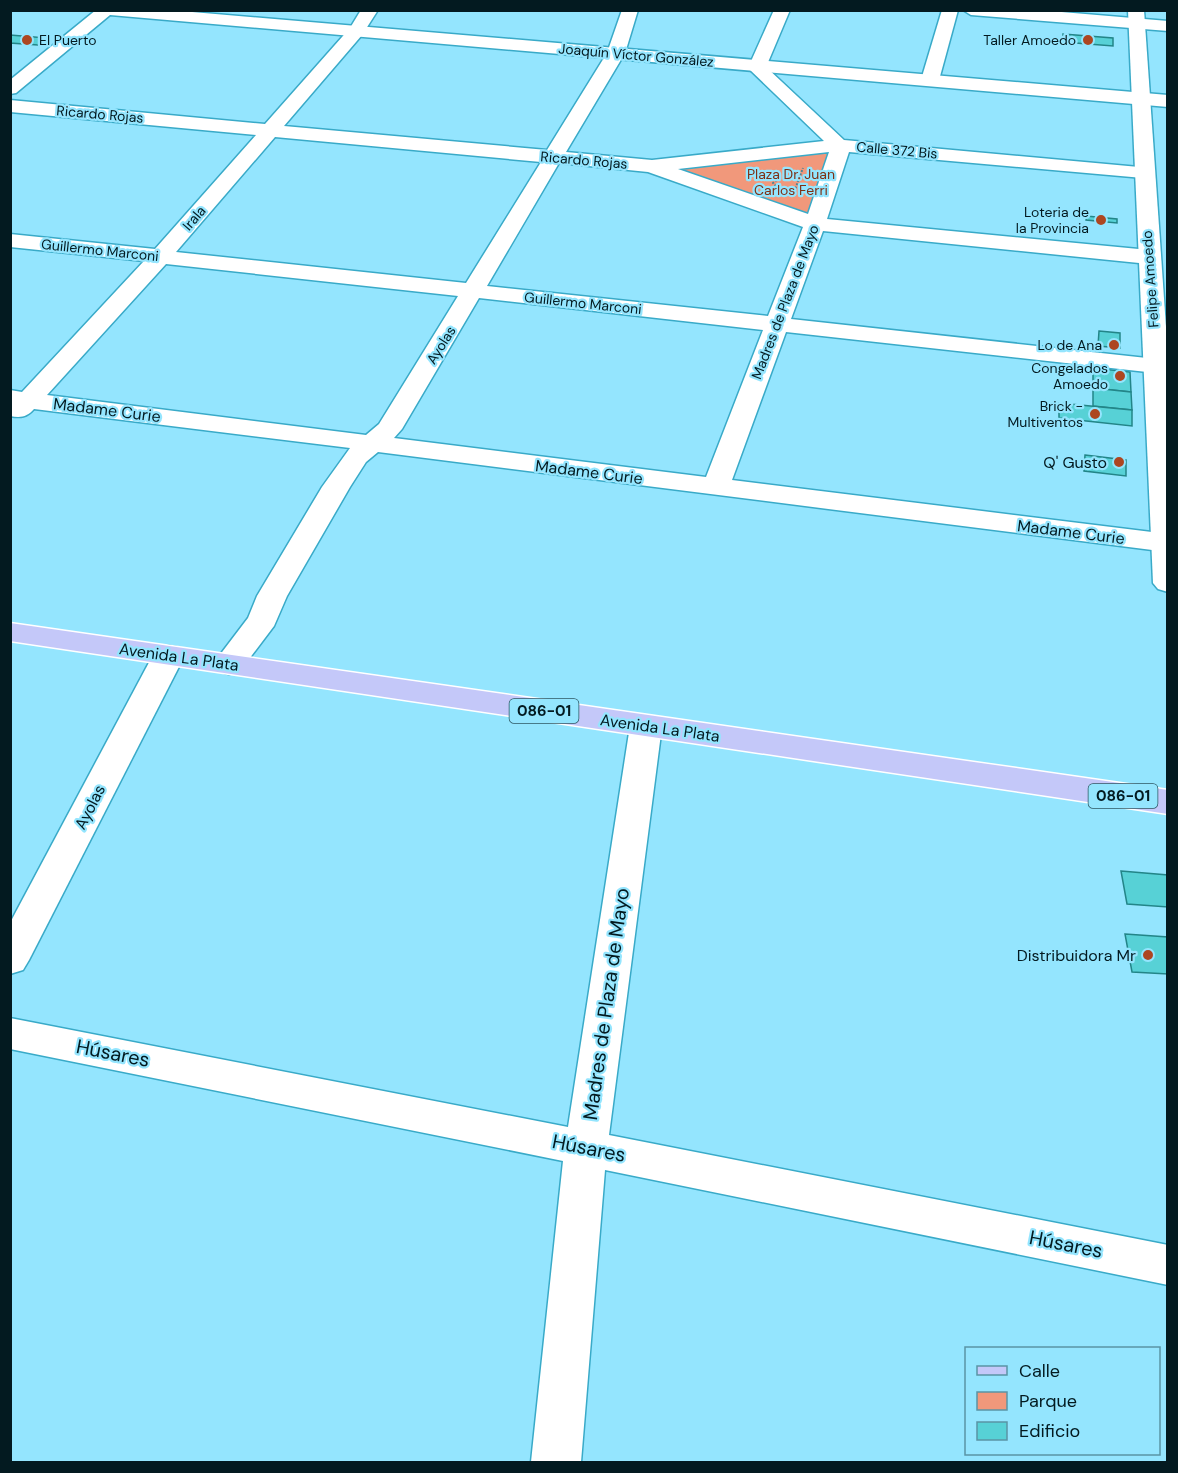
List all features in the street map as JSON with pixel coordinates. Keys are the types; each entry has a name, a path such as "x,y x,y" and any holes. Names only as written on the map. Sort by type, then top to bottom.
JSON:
{"main road":[{"name":"Avenida La Plata","path":"10,632 1167,802"}],"street":[{"name":"Irala","path":"10,418 21,399 160,257 356,31 370,10"},
{"name":"Ayolas","path":"229,664 263,620 272,596 336,487 356,457 389,429 474,291 616,53 630,10"},
{"path":"783,10 757,65 758,71 839,145"},
{"path":"930,80 950,10"},
{"path":"971,10 1136,17 1167,26"},
{"name":"Joaquín Víctor González","path":"106,11 1167,101"},
{"path":"10,89 106,11"},
{"name":"Felipe Amoedo","path":"1136,17 1143,171 1160,370 1167,583"},
{"name":"Ricardo Rojas","path":"10,106 651,166 815,224 1149,257"},
{"name":"Calle 372 Bis","path":"651,166 789,162 839,145 1143,171"},
{"name":"Madres de Plaza de Mayo","path":"715,488 815,224 840,149 839,145"},
{"name":"Guillermo Marconi","path":"10,240 776,324 1160,370"},
{"name":"Madame Curie","path":"21,399 370,445 1166,543"},
{"name":"Ayolas","path":"10,960 169,655"},
{"name":"Madres de Plaza de Mayo","path":"556,1462 586,1147 646,726"},
{"name":"Húsares","path":"10,1033 1167,1265"}],"path":[{"path":"789,162 803,167"},
{"path":"771,210 790,201 805,163 789,162 777,173 779,178 773,183 777,188"}],"green space":[{"name":"Plaza Dr. Juan Carlos Ferri","path":"830,151 807,216 676,169"}],"building":[{"name":"Taller Amoedo","path":"1063,34 1113,38 1113,46 1063,42"},
{"name":"El Puerto","path":"10,35 47,38 38,45 10,43"},
{"name":"Loteria de la Provincia","path":"1086,216 1117,219 1117,223 1086,220"},
{"path":"1099,331 1120,333 1120,348 1098,346"},
{"path":"1093,368 1130,372 1131,392 1093,388"},
{"path":"1093,388 1131,392 1132,410 1093,406"},
{"name":"Brick - Multiventos","path":"1059,403 1132,410 1132,426 1059,418"},
{"path":"1085,455 1126,460 1126,476 1084,471"},
{"path":"1121,871 1168,875 1168,907 1127,904"},
{"name":"Distribuidora Mr","path":"1125,934 1168,937 1168,974 1132,972"}],"place":[{"name":"El Puerto","path":"27,40"},
{"name":"Taller Amoedo","path":"1088,40"},
{"name":"Loteria de la Provincia","path":"1101,220"},
{"name":"Lo de Ana","path":"1114,345"},
{"name":"Congelados Amoedo","path":"1120,376"},
{"name":"Brick - Multiventos","path":"1095,414"},
{"name":"Q' Gusto","path":"1119,462"},
{"name":"Distribuidora Mr","path":"1148,955"}]}
